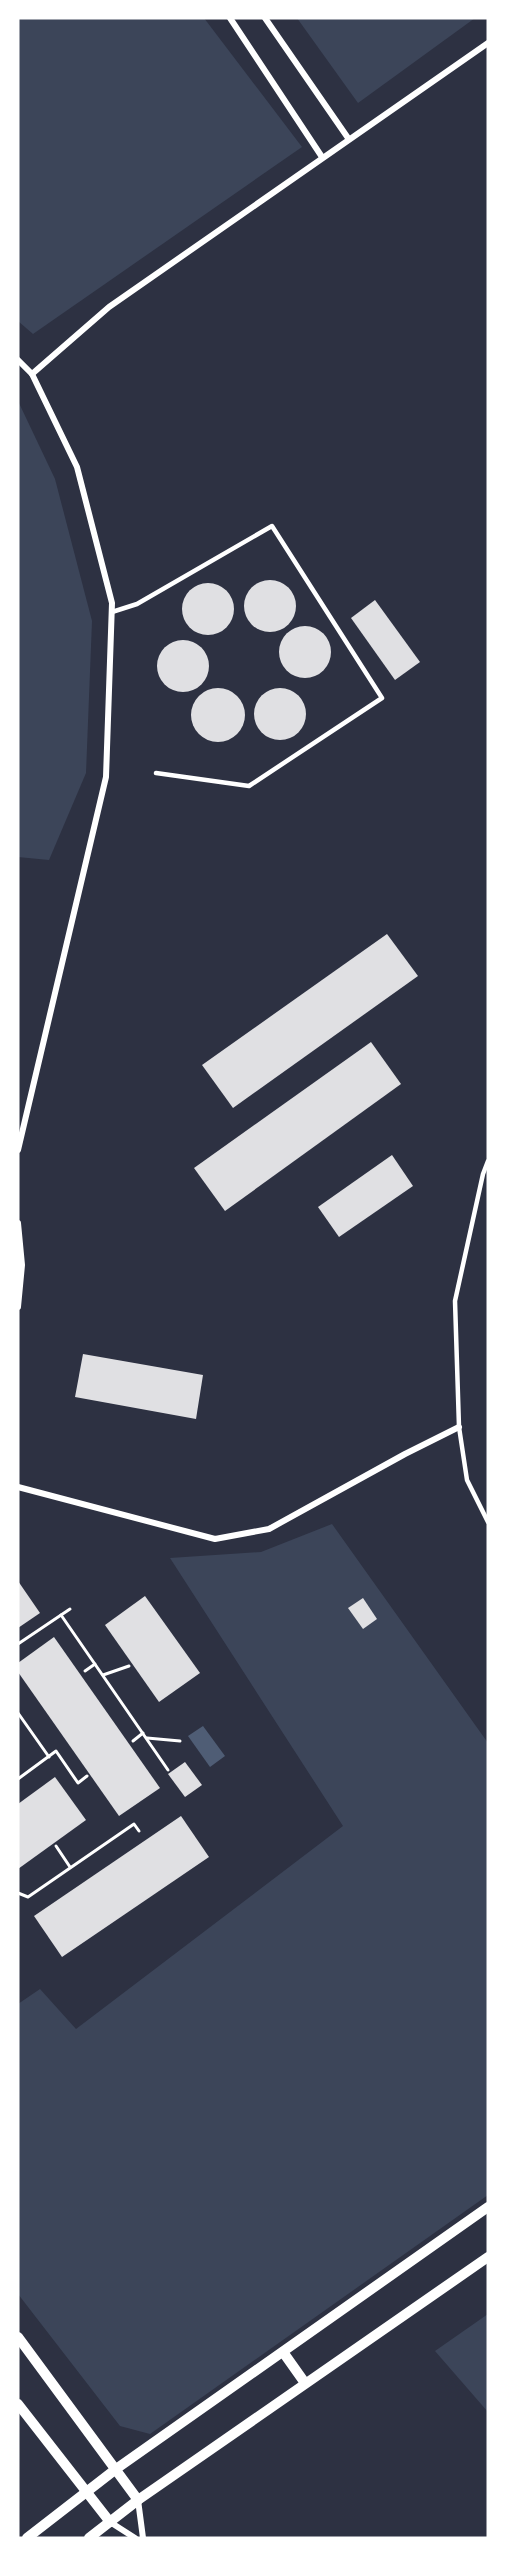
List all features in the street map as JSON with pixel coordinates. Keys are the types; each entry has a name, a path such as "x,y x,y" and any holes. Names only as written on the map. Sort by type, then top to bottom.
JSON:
{"street":[{"path":"230,18 322,157"},
{"path":"265,18 348,138"},
{"path":"32,374 109,307 348,138 488,43"},
{"path":"18,360 32,374 78,467 112,603 106,777 18,1150"},
{"path":"18,1223 22,1265 18,1307"},
{"path":"18,1487 215,1539 269,1528 459,1427"},
{"path":"27,2538 116,2469 488,2207"},
{"path":"89,2538 138,2500 488,2258"},
{"path":"18,2337 138,2500 143,2538"},
{"path":"283,2352 306,2383"},
{"path":"18,2404 110,2522 135,2538"}],"lane":[{"path":"112,612 137,604 272,526 382,699 249,786 156,773"},
{"path":"488,1161 483,1174 455,1301 459,1427 467,1480 488,1522"}],"path":[{"path":"18,1644 70,1608"},
{"path":"61,1615 168,1770"},
{"path":"85,1671 95,1664"},
{"path":"103,1675 129,1666"},
{"path":"18,1713 49,1757"},
{"path":"133,1741 143,1733"},
{"path":"147,1738 180,1741"},
{"path":"18,1779 56,1751 78,1783 87,1776"},
{"path":"18,1893 28,1897 134,1824 139,1831"},
{"path":"56,1846 70,1867"}],"shaded area":[{"path":"18,18 204,18 302,147 33,334 18,321"},
{"path":"297,18 475,18 358,103"},
{"path":"18,401 55,479 92,621 86,773 49,860 18,857"},
{"path":"332,1524 488,1743 488,2195 150,2434 120,2426 18,2294 18,2004 40,1989 76,2029 343,1826 170,1558 261,1552"},
{"path":"203,1726 225,1756 210,1767 188,1736"},
{"path":"488,2314 488,2412 435,2351"}],"building":[{"path":"270,580 280,582 288,588 294,596 296,606 294,616 288,624 280,630 270,632 260,630 252,624 246,616 244,606 246,596 252,588 260,582"},
{"path":"208,583 218,585 226,591 232,599 234,609 232,619 226,627 218,633 208,635 198,633 190,627 184,619 182,609 184,599 190,591 198,585"},
{"path":"375,600 420,662 395,680 351,618"},
{"path":"300,626 310,626 320,630 327,637 331,652 327,667 320,674 310,678 300,678 290,674 283,667 279,657 279,647 283,637 290,630"},
{"path":"178,640 188,640 202,647 209,666 202,685 188,692 178,692 168,688 161,681 157,671 157,661 161,651 168,644"},
{"path":"218,688 228,690 237,696 243,705 245,715 243,725 237,734 228,740 218,742 208,740 199,734 193,725 191,715 193,705 199,696 208,690"},
{"path":"275,688 285,688 295,692 302,699 306,714 302,729 295,736 285,740 275,740 265,736 258,729 254,719 254,709 258,699 265,692"},
{"path":"387,934 418,976 233,1108 202,1065"},
{"path":"371,1042 401,1084 225,1211 194,1168"},
{"path":"392,1155 413,1186 339,1237 318,1207"},
{"path":"83,1354 203,1375 196,1419 75,1397"},
{"path":"18,1581 40,1613 18,1628"},
{"path":"145,1596 200,1673 159,1702 105,1625"},
{"path":"363,1598 377,1619 363,1629 348,1608"},
{"path":"54,1637 160,1788 119,1816 18,1672 18,1663"},
{"path":"185,1762 202,1785 185,1797 168,1774"},
{"path":"55,1777 86,1820 18,1869 18,1804"},
{"path":"181,1816 209,1857 62,1957 34,1916"}]}
